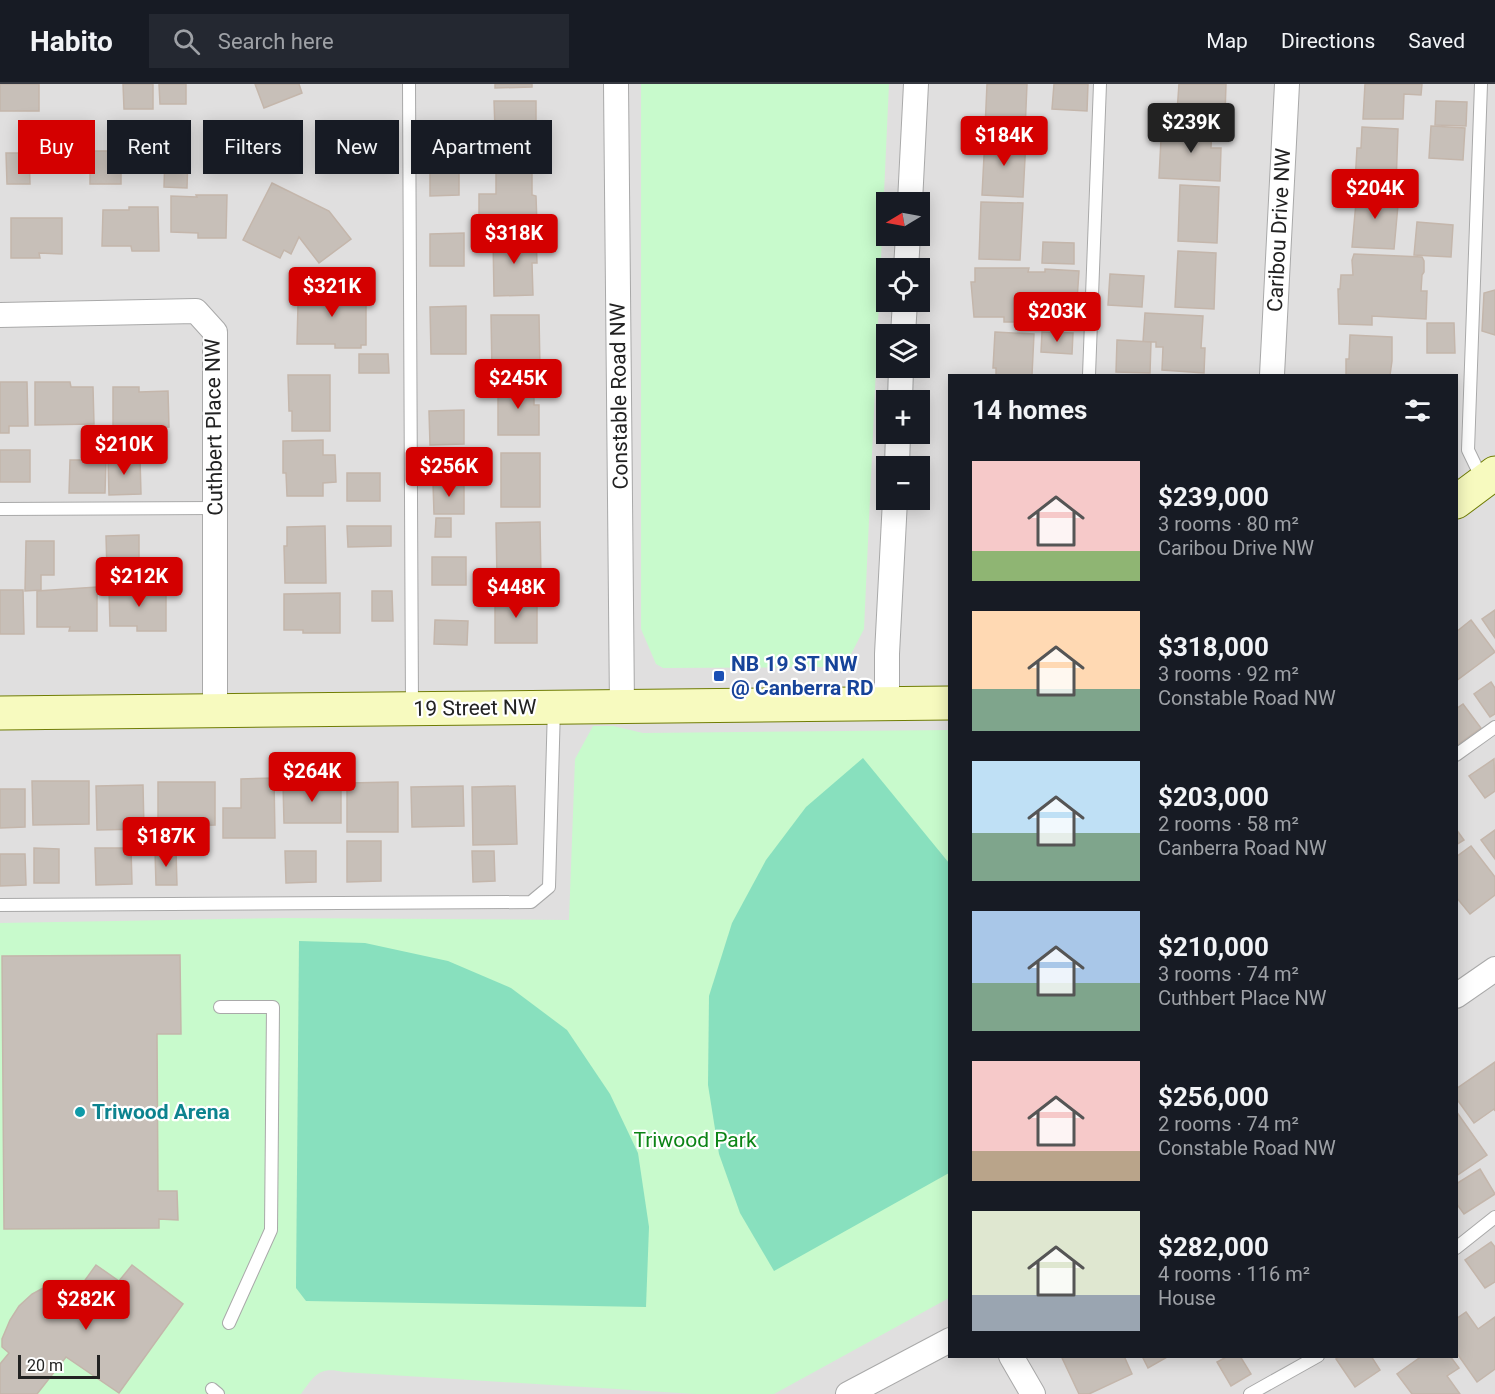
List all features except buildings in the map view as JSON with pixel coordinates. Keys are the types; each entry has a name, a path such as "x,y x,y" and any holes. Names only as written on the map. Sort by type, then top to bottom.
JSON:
{"street":[{"name":"Constable Road NW","path":"616,84 622,707"},
{"path":"911,192 916,84"},
{"name":"Caribou Drive NW","path":"1272,374 1287,84"},
{"name":"Cuthbert Place NW","path":"0,315 196,312 215,332 215,710"},
{"path":"1458,501 1489,478"},
{"path":"887,703 887,654 894,510"},
{"name":"19 Street NW","path":"0,713 948,703"},
{"path":"1458,995 1495,969"},
{"path":"848,1394 948,1341"},
{"path":"1012,1358 1033,1394"}],"lane":[{"path":"409,84 412,709"},
{"path":"1089,374 1100,84"},
{"path":"1481,84 1468,450 1489,478"},
{"path":"0,509 216,508"},
{"path":"0,906 531,902 549,887 554,706"},
{"path":"1458,754 1495,727"},
{"path":"220,1007 273,1007 271,1230 229,1323"},
{"path":"1458,1246 1495,1217"},
{"path":"1250,1394 1314,1358"}],"shaded area":[{"path":"0,84 1495,84 1495,1394 0,1394"}],"green space":[{"path":"641,84 889,84 884,192 876,192 876,246 882,246 881,258 876,258 876,312 879,312 878,324 876,324 864,629 848,660 835,667 663,668 656,664 641,629"},
{"name":"Triwood Park","path":"593,726 613,726 643,733 948,730 948,1299 774,1394 696,1394 328,1370 318,1374 301,1394 0,1394 0,923 284,918 569,920 575,759"},
{"path":"863,758 948,862 948,1174 774,1271 740,1213 719,1154 708,1085 709,996 732,923 766,860 806,807"},
{"path":"299,941 365,943 448,961 511,988 567,1030 610,1094 638,1153 649,1227 646,1307 306,1301 296,1288"}],"place":[{"name":"NB 19 ST NW @ Canberra RD","path":"719,676"},
{"name":"Triwood Arena","path":"80,1112"}]}
